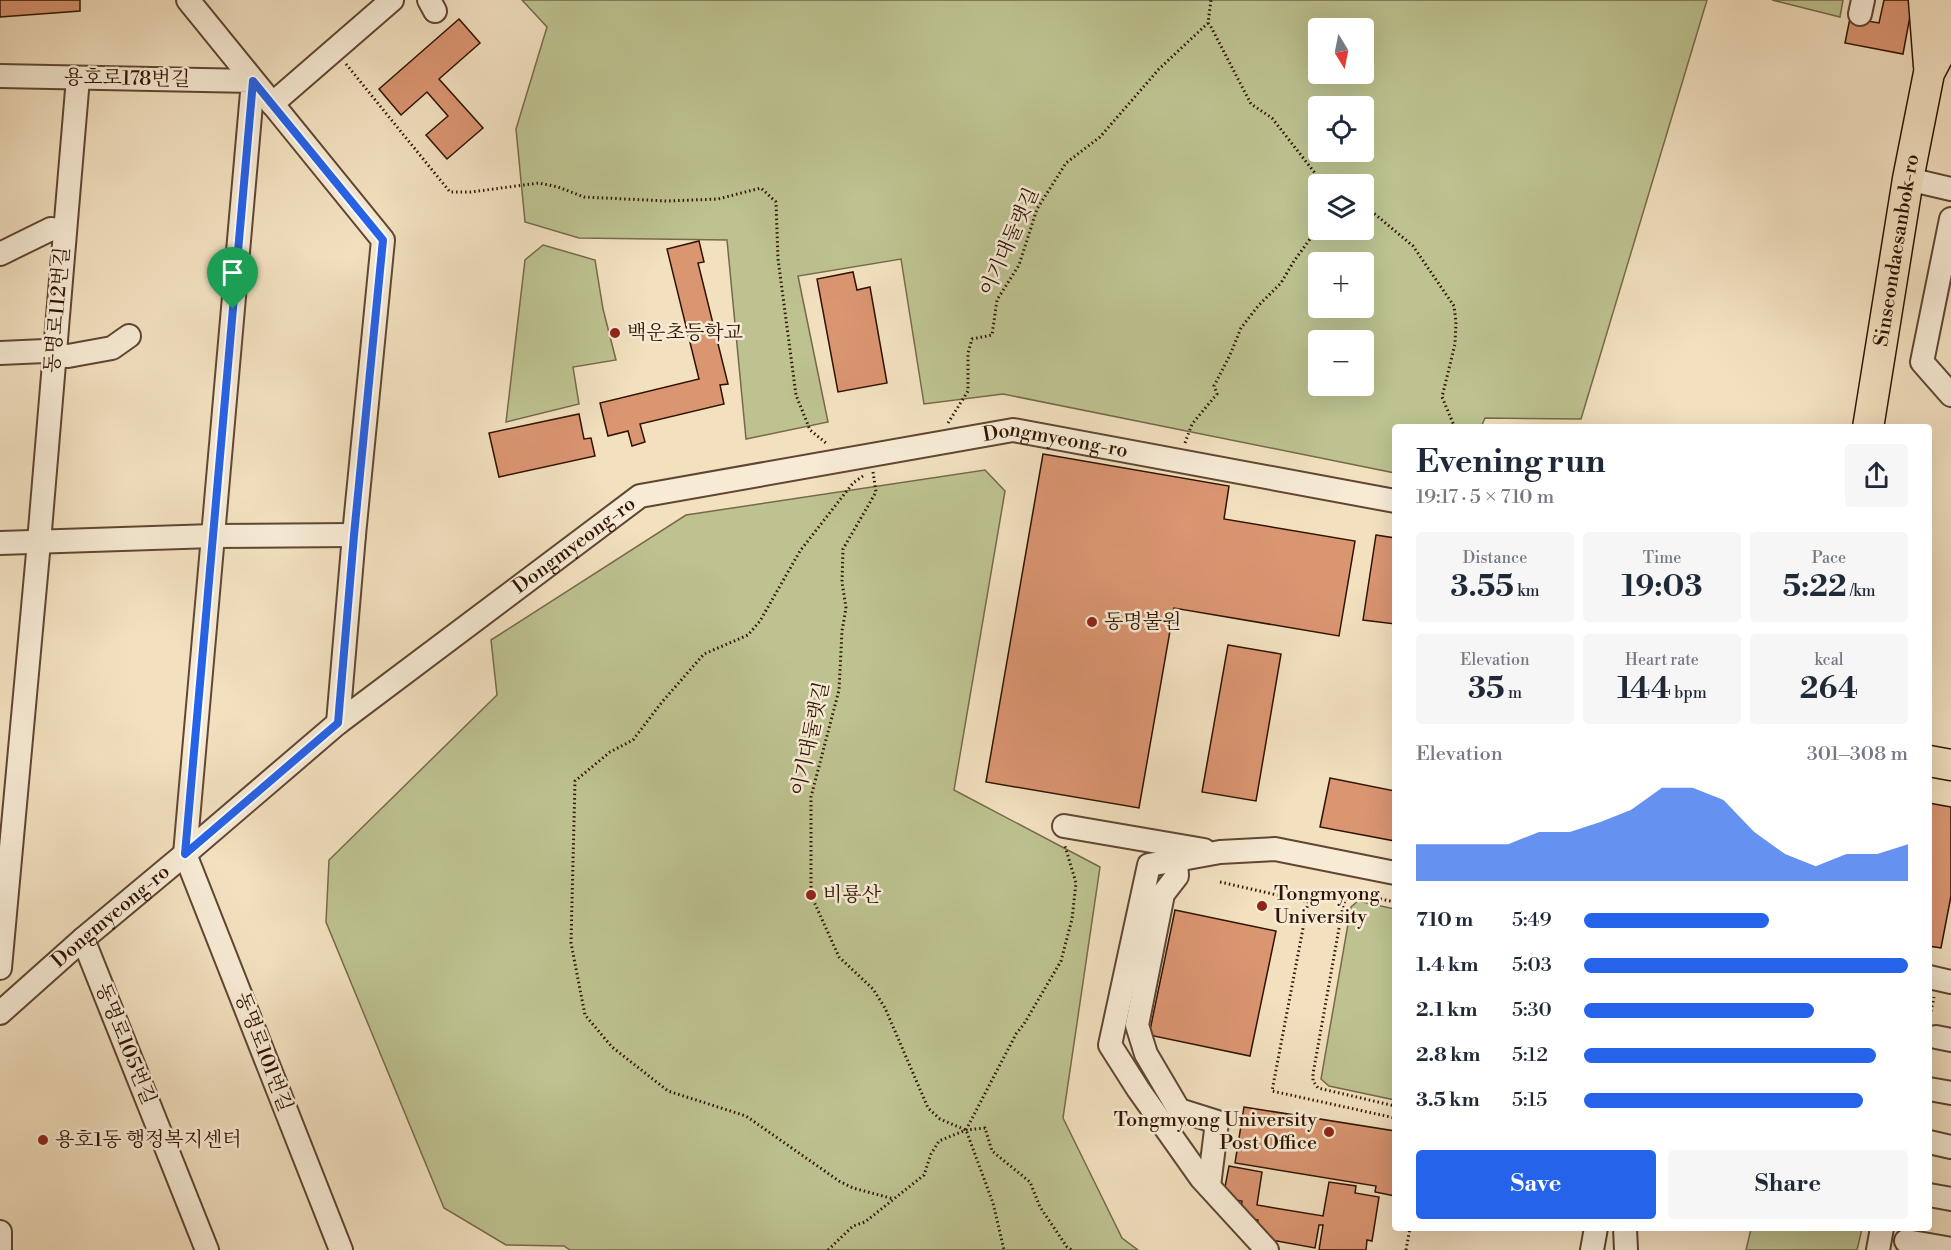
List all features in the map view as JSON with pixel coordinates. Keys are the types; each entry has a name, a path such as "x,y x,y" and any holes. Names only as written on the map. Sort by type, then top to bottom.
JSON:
{"main road":[{"name":"Sinseondaesanbok-ro","path":"1869,424 1908,179 1929,73 1924,0"},
{"name":"Sinseondaesanbok-ro","path":"1929,73 1939,54 1949,15"},
{"path":"1932,762 1951,765"}],"street":[{"path":"188,0 383,240 338,723"},
{"path":"272,104 393,0"},
{"name":"용호로178번길","path":"0,76 253,81"},
{"name":"동명로112번길","path":"0,968 78,78"},
{"path":"185,854 253,81"},
{"path":"1908,179 1951,189"},
{"path":"1951,219 1922,362 1951,395"},
{"path":"0,254 51,229 65,231"},
{"path":"0,353 45,351 55,356 68,356 112,348 129,336"},
{"name":"Dongmyeong-ro","path":"0,1013 83,939 338,723 640,496 1013,430 1392,500"},
{"path":"0,543 213,536 354,535"},
{"path":"1064,826 1220,852"},
{"path":"1267,1250 1209,1186 1138,1089 1110,1045 1149,865 1220,852 1275,849 1392,872"},
{"name":"동명로101번길","path":"185,854 341,1250"},
{"path":"1176,860 1177,876 1163,894 1137,1025 1146,1054 1179,1110 1217,1122 1209,1186"},
{"name":"동명로105번길","path":"83,939 207,1250"},
{"path":"1932,987 1951,982"},
{"path":"1932,1090 1951,1093"},
{"path":"1932,1143 1951,1147"},
{"path":"1932,1196 1951,1199"},
{"path":"1592,1250 1595,1231"},
{"path":"1625,1231 1626,1250"},
{"path":"1878,1250 1881,1231"},
{"path":"0,1232 0,1250"},
{"path":"1906,1241 1951,1249"}],"path":[{"path":"1211,0 1208,23 1251,104 1272,118 1316,174"},
{"name":"이기대둘랫길","path":"943,427 948,424 968,391 969,353 972,339 992,335 997,300 1019,265 1037,209 1066,163 1100,137 1159,69 1208,23"},
{"path":"334,50 450,192 471,192 539,183 558,187 584,197 668,201 718,199 761,188 776,202 778,259 796,395 810,430 846,460"},
{"path":"1374,213 1413,246 1454,306 1455,344 1442,397 1453,424"},
{"path":"1179,461 1192,424 1217,394 1214,386 1241,328 1258,306 1281,283 1309,240"},
{"name":"이기대둘랫길","path":"894,1200 838,1182 746,1116 668,1091 612,1047 585,1015 571,943 575,781 610,752 633,740 662,702 704,654 748,635 760,621 800,551 853,483 873,471 876,492 843,549 842,582 846,608 842,631 839,690 811,797 811,895 840,957 873,989 885,1008 928,1108 940,1119 966,1130 985,1128 992,1150 1030,1182 1040,1207 1067,1247 1072,1250"},
{"path":"828,1250 854,1226 865,1222 924,1175 931,1154 939,1141 966,1130 1016,1034 1061,961 1072,919 1076,883 1069,856 1059,832 1064,826"},
{"path":"1220,882 1308,902 1272,1091 1392,1117"},
{"path":"1392,901 1356,894 1346,900 1343,906 1312,1074 1313,1081 1318,1088 1392,1105"},
{"path":"1932,994 1938,1033"},
{"path":"966,1130 993,1203 1004,1250"},
{"path":"1406,1250 1409,1231"}],"green space":[{"path":"522,0 1707,0 1581,419 1485,418 1482,424 1392,424 1392,472 1003,394 924,404 901,259 798,276 828,422 746,439 727,240 579,238 525,222 516,129 547,27"},
{"path":"1772,0 1843,0 1840,17"},
{"path":"543,245 595,260 603,309 616,360 573,367 579,404 506,422 525,260"},
{"path":"985,470 1005,491 954,790 1100,867 1063,1118 1122,1238 1138,1250 570,1250 564,1246 506,1245 444,1208 326,922 329,860 497,695 491,640 686,515"},
{"path":"1358,901 1392,908 1392,1099 1329,1086 1321,1079 1351,907"},
{"path":"1750,1231 1862,1231 1857,1250 1746,1250"}],"building":[{"path":"0,0 80,0 80,11 0,17"},
{"path":"1884,0 1913,0 1903,54 1845,43 1850,18 1879,23"},
{"path":"459,19 480,43 439,79 483,128 447,159 426,135 448,116 427,92 401,115 379,89"},
{"path":"699,241 704,262 698,263 728,384 720,385 724,404 640,424 645,442 632,446 628,431 608,436 600,403 699,379 667,249"},
{"path":"853,272 857,290 870,287 887,383 838,392 817,279"},
{"path":"579,414 584,439 591,438 595,456 499,477 489,433"},
{"name":"동명불원","path":"1043,454 1229,486 1224,519 1355,541 1339,636 1174,608 1139,808 986,782"},
{"path":"1376,535 1392,538 1392,624 1363,620"},
{"path":"1228,645 1281,654 1256,801 1202,792"},
{"path":"1330,778 1392,790 1392,840 1320,827"},
{"path":"1932,804 1951,807 1951,896 1941,948 1932,946"},
{"path":"1175,910 1276,931 1250,1056 1149,1035"},
{"path":"1244,1107 1392,1131 1392,1195 1375,1192 1376,1186 1235,1163"},
{"path":"1229,1166 1262,1172 1257,1205 1323,1216 1329,1182 1356,1186 1355,1193 1379,1197 1372,1241 1367,1240 1366,1250 1319,1250 1323,1225 1319,1225 1315,1248 1260,1238 1257,1230 1258,1220 1240,1216 1242,1201 1230,1199 1231,1193 1224,1192"}],"place":[{"name":"백운초등학교","path":"615,333"},
{"name":"동명불원","path":"1092,622"},
{"name":"비룡산","path":"811,895"},
{"name":"Tongmyong University","path":"1262,906"},
{"name":"Tongmyong University Post Office","path":"1329,1132"},
{"name":"용호1동 행정복지센터","path":"43,1140"}],"route":[{"path":"253,81 383,240 338,723 185,854 206,616 233,309 253,81"}]}
